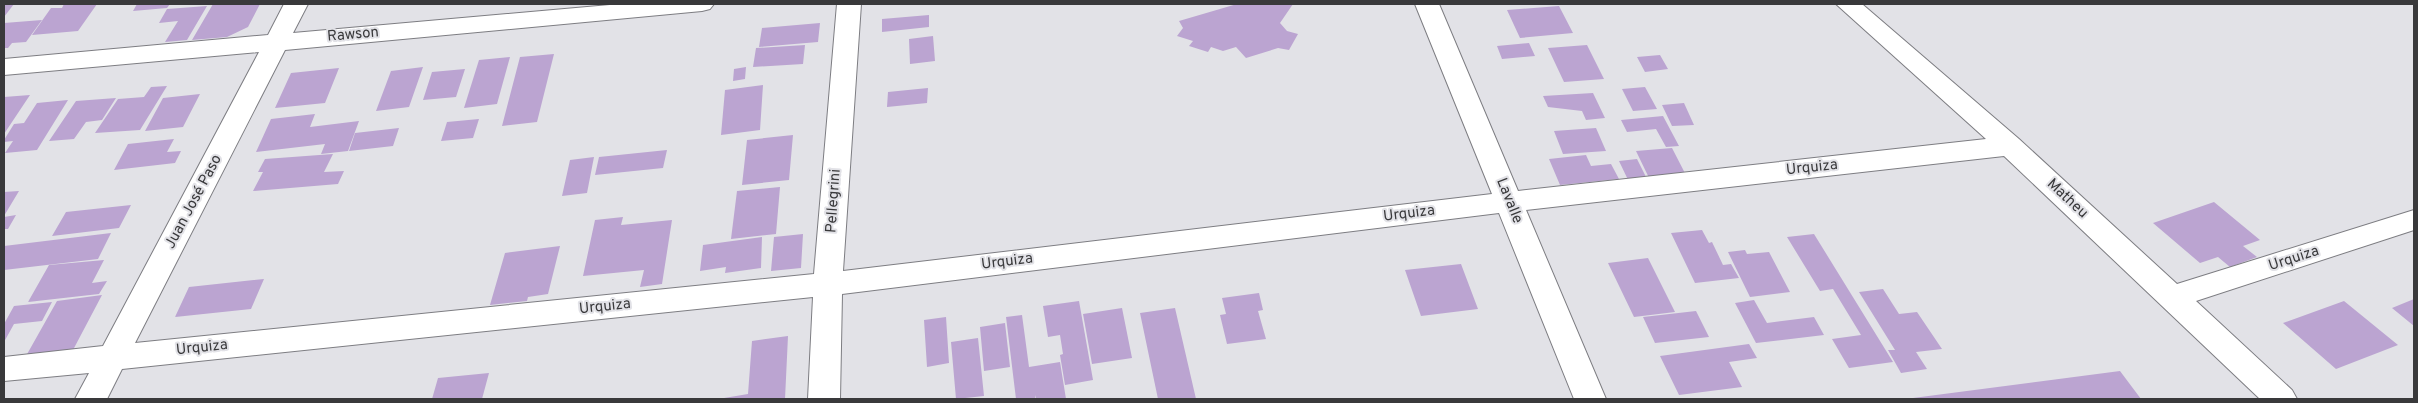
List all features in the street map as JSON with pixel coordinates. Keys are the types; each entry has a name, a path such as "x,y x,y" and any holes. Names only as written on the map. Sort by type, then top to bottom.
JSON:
{"street":[{"name":"Juan José Paso","path":"91,399 296,4"},
{"name":"Rawson","path":"4,67 702,4"},
{"name":"Pellegrini","path":"824,399 828,284 849,4"},
{"name":"Lavalle","path":"1427,4 1590,399"},
{"name":"Matheu","path":"1848,4 2010,146 2281,399"},
{"name":"Urquiza","path":"4,369 828,284 1509,202 2010,146"},
{"name":"Urquiza","path":"2174,298 2414,220"}],"building":[{"path":"4,4 14,4 4,17"},
{"path":"64,4 97,4 78,31 32,35 51,8 62,8"},
{"path":"137,4 170,4 167,8 133,11"},
{"path":"213,4 260,4 248,27 227,37 192,40"},
{"path":"1237,4 1293,4 1280,23 1287,31 1298,34 1289,50 1278,48 1246,58 1236,47 1223,51 1211,47 1208,52 1189,46 1193,41 1177,36 1183,28 1179,21"},
{"path":"207,6 187,40 165,42 178,21 159,23 167,9"},
{"path":"1559,6 1573,33 1520,38 1507,10"},
{"path":"929,15 929,27 882,32 882,19"},
{"path":"42,20 26,42 12,43 8,48 4,48 4,23"},
{"path":"820,23 818,42 759,47 762,28"},
{"path":"933,36 935,61 910,64 909,39"},
{"path":"1529,43 1535,56 1502,59 1497,46"},
{"path":"805,45 803,64 753,67 756,48"},
{"path":"1587,45 1604,79 1564,82 1548,48"},
{"path":"554,54 537,122 502,126 520,57"},
{"path":"1660,55 1668,69 1645,72 1637,57"},
{"path":"510,57 497,104 464,108 479,60"},
{"path":"423,67 409,107 376,111 391,71"},
{"path":"746,67 745,79 733,81 734,69"},
{"path":"339,68 325,103 275,108 291,73"},
{"path":"465,69 456,97 423,100 432,72"},
{"path":"763,85 760,130 721,135 725,90"},
{"path":"167,86 140,130 95,133 118,99 144,97 151,87"},
{"path":"1645,87 1657,109 1633,111 1622,89"},
{"path":"928,88 927,103 887,107 888,92"},
{"path":"1593,93 1605,118 1586,120 1582,111 1548,107 1543,96"},
{"path":"200,94 183,127 145,131 163,98"},
{"path":"30,95 4,134 4,97"},
{"path":"116,98 102,120 86,122 74,139 49,141 76,101"},
{"path":"68,100 37,150 5,153 13,141 4,142 4,140 14,124 24,123 37,103"},
{"path":"1684,103 1694,125 1672,126 1662,105"},
{"path":"315,114 310,127 359,121 348,151 321,154 325,144 256,152 271,119"},
{"path":"1663,116 1679,146 1666,147 1656,129 1627,132 1621,120"},
{"path":"479,119 473,138 441,141 447,122"},
{"path":"399,128 393,146 349,151 355,133"},
{"path":"1596,128 1606,151 1563,154 1554,131"},
{"path":"793,135 789,180 742,185 747,140"},
{"path":"174,139 167,152 181,151 175,163 114,170 128,144"},
{"path":"1672,148 1688,179 1651,182 1636,151"},
{"path":"667,150 663,168 595,175 599,157"},
{"path":"333,154 324,172 344,171 338,184 253,191 263,172 258,172 265,159"},
{"path":"1586,155 1591,166 1611,164 1619,179 1560,185 1549,159"},
{"path":"594,157 587,193 562,196 570,160"},
{"path":"1637,159 1649,183 1630,184 1619,161"},
{"path":"780,187 776,234 731,239 737,191"},
{"path":"19,191 4,216 4,192"},
{"path":"2214,202 2260,240 2243,246 2257,257 2230,267 2218,257 2200,263 2153,223"},
{"path":"131,205 119,228 52,236 66,212"},
{"path":"16,215 8,229 4,229 4,217"},
{"path":"623,217 621,225 672,220 662,284 640,287 644,270 583,276 595,220"},
{"path":"1702,230 1709,243 1712,242 1723,265 1731,264 1739,278 1695,283 1671,233"},
{"path":"111,233 98,259 4,270 4,246"},
{"path":"803,234 801,268 771,271 774,237"},
{"path":"1814,234 1893,362 1849,368 1832,339 1861,335 1833,289 1820,291 1787,237"},
{"path":"762,237 761,268 725,273 726,267 700,271 703,245"},
{"path":"560,246 548,294 528,297 527,301 490,305 505,253"},
{"path":"1745,250 1747,254 1769,252 1790,292 1750,297 1728,252"},
{"path":"1648,258 1675,312 1634,317 1608,263"},
{"path":"104,260 92,283 107,281 99,294 28,302 49,265"},
{"path":"1461,264 1478,309 1421,316 1405,270"},
{"path":"264,279 251,309 175,317 189,287"},
{"path":"1883,289 1899,314 1917,312 1942,349 1916,352 1927,369 1901,373 1888,350 1895,350 1859,292"},
{"path":"1259,293 1263,310 1258,311 1266,339 1227,344 1220,315 1226,314 1222,298"},
{"path":"102,295 73,350 26,356 57,301"},
{"path":"2414,299 2414,326 2392,308"},
{"path":"1754,300 1767,323 1814,317 1824,335 1756,343 1735,303"},
{"path":"1079,301 1093,380 1065,385 1060,355 1063,354 1060,335 1048,337 1043,306"},
{"path":"2344,301 2398,345 2336,369 2283,323"},
{"path":"52,302 42,321 14,324 4,342 4,324 14,306"},
{"path":"1122,308 1132,358 1092,364 1083,314"},
{"path":"1175,308 1196,399 1158,399 1140,313"},
{"path":"1696,311 1709,337 1655,343 1643,317"},
{"path":"1022,315 1029,367 1060,362 1066,399 1036,399 1035,395 1035,399 1016,399 1006,317"},
{"path":"946,317 949,363 927,367 924,320"},
{"path":"1005,323 1010,367 984,371 980,327"},
{"path":"788,336 785,399 718,399 748,394 752,341"},
{"path":"978,338 984,396 956,399 951,342"},
{"path":"1749,344 1757,358 1729,362 1742,387 1679,395 1660,356"},
{"path":"2120,371 2141,399 1913,399 1913,398"},
{"path":"489,373 482,399 432,399 438,378"}]}
